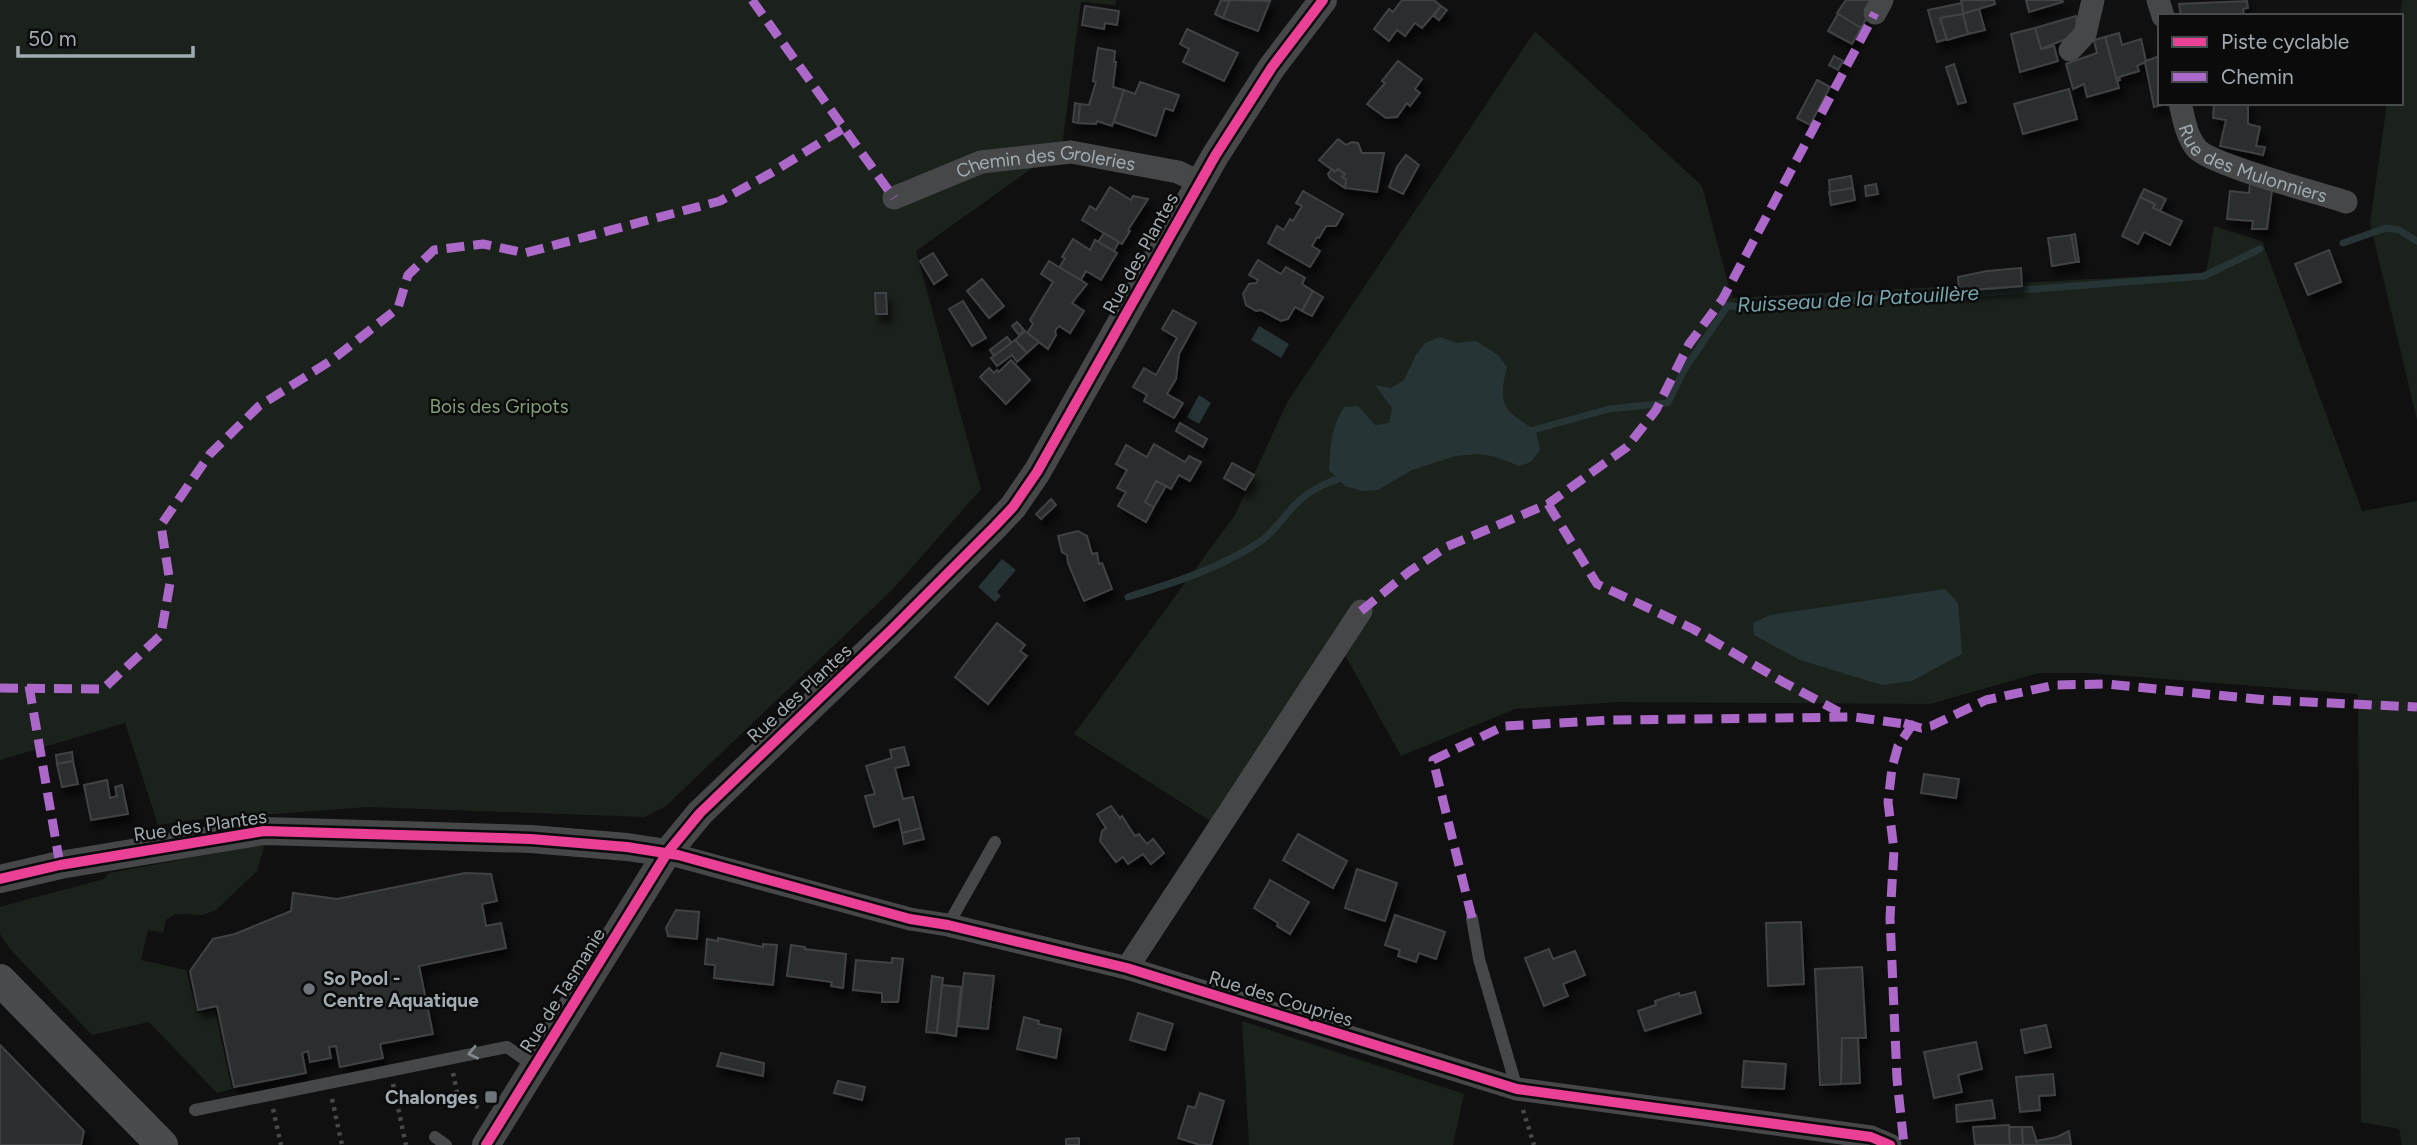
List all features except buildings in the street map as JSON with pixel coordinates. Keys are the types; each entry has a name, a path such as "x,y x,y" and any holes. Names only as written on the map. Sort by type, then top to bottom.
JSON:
{"main road":[{"path":"0,980 162,1145"}],"street":[{"name":"Rue des Plantes","path":"0,878 60,865 264,831 531,839 667,853 699,813 891,630 1013,507 1037,472 1199,182 1272,67 1323,0"},
{"path":"2070,50 2085,34 2093,0"},
{"name":"Rue des Mulonniers","path":"2180,105 2186,130 2198,150 2222,162 2346,202"},
{"name":"Chemin des Groleries","path":"894,198 981,162 1071,152 1178,172 1199,182"},
{"path":"1127,968 1361,611"},
{"name":"Rue des Coupries","path":"667,853 910,919 948,925 1127,968 1517,1089 1871,1138 1890,1145"},
{"name":"Rue de Tasmanie","path":"486,1145 667,853"}],"lane":[{"path":"948,925 995,842"},
{"path":"1472,918 1479,959 1517,1089"},
{"path":"195,1110 507,1047 535,1067"}],"path":[{"path":"450,1058 457,1092 482,1110"},
{"path":"390,1070 406,1145"},
{"path":"329,1083 342,1145"},
{"path":"1517,1089 1534,1145"},
{"path":"270,1096 281,1145"}],"green space":[{"name":"Bois des Gripots","path":"0,0 1116,0 1115,5 1081,2 1062,147 916,251 981,489 893,589 666,806 645,817 368,807 158,825 125,723 0,760"},
{"path":"2402,0 2417,0 2417,420 2370,223 2387,105 2403,105 2403,14 2400,14"},
{"path":"1535,31 1702,186 1732,298 2206,273 2214,226 2262,241 2362,511 2417,501 2417,1145 2402,1145 2399,1129 2361,1122 2358,694 2088,673 2039,673 1930,704 1618,702 1515,709 1401,756 1345,655 1223,829 1074,734 1235,515 1288,401"},
{"path":"265,844 257,871 216,910 203,915 175,914 166,920 163,933 148,930 141,960 186,970 197,1013 215,1010 232,1089 217,1093 149,1022 92,1035 10,949 0,934 0,907 104,879 109,873"},
{"path":"1242,1021 1464,1094 1453,1145 1249,1145"}],"shaded area":[{"path":"1259,326 1289,344 1281,358 1251,340"},
{"path":"1440,337 1457,343 1476,341 1498,355 1507,367 1503,391 1506,406 1536,431 1540,450 1531,462 1520,466 1492,456 1456,456 1412,470 1378,490 1363,491 1345,486 1329,470 1334,431 1344,407 1358,406 1375,425 1389,423 1392,408 1375,385 1391,388 1404,380 1425,343"},
{"path":"1199,395 1211,403 1199,424 1187,417"},
{"path":"1002,559 1016,570 997,592 1001,596 995,602 978,587"},
{"path":"1945,589 1958,603 1962,654 1912,681 1882,685 1800,660 1754,635 1753,623 1770,615"}],"waterway":[{"name":"Ruisseau de la Patouillère","path":"2343,243 2386,228 2399,230 2417,241"},
{"name":"Ruisseau de la Patouillère","path":"1526,432 1609,409 1668,403 1684,370 1728,305 1738,307 1970,294 2204,276 2260,249"},
{"name":"Ruisseau de la Patouillère","path":"1128,597 1196,574 1246,551 1266,537 1308,494 1345,477"}],"marked path":[{"path":"752,0 894,198"},
{"path":"1361,611 1410,571 1446,547 1548,504 1627,447 1656,410 1689,344 1722,300 1875,13"},
{"path":"0,688 103,689 161,635 170,583 161,525 210,454 259,406 332,360 398,308 408,275 434,250 483,244 525,253 720,201 844,128"},
{"path":"1548,504 1597,584 1693,629 1839,712 1849,712"},
{"path":"1904,723 1921,728 1931,726 1986,700 2055,685 2106,684 2266,700 2417,707"},
{"path":"29,686 60,865"},
{"path":"1472,918 1433,760 1504,726 1611,720 1854,717 1912,725 1898,746 1888,802 1894,850 1890,918 1897,1079 1904,1145"}],"cycle path":[{"path":"486,1145 667,853 700,813 891,630 1013,507 1037,472 1215,156 1272,67 1323,0"},
{"path":"0,879 60,865 264,831 531,839 627,847 678,855 910,919 948,925 1127,968 1517,1089 1871,1137 1890,1145"}],"place":[{"name":"So Pool - Centre Aquatique","path":"309,989"},
{"name":"Chalonges","path":"491,1097"}]}
